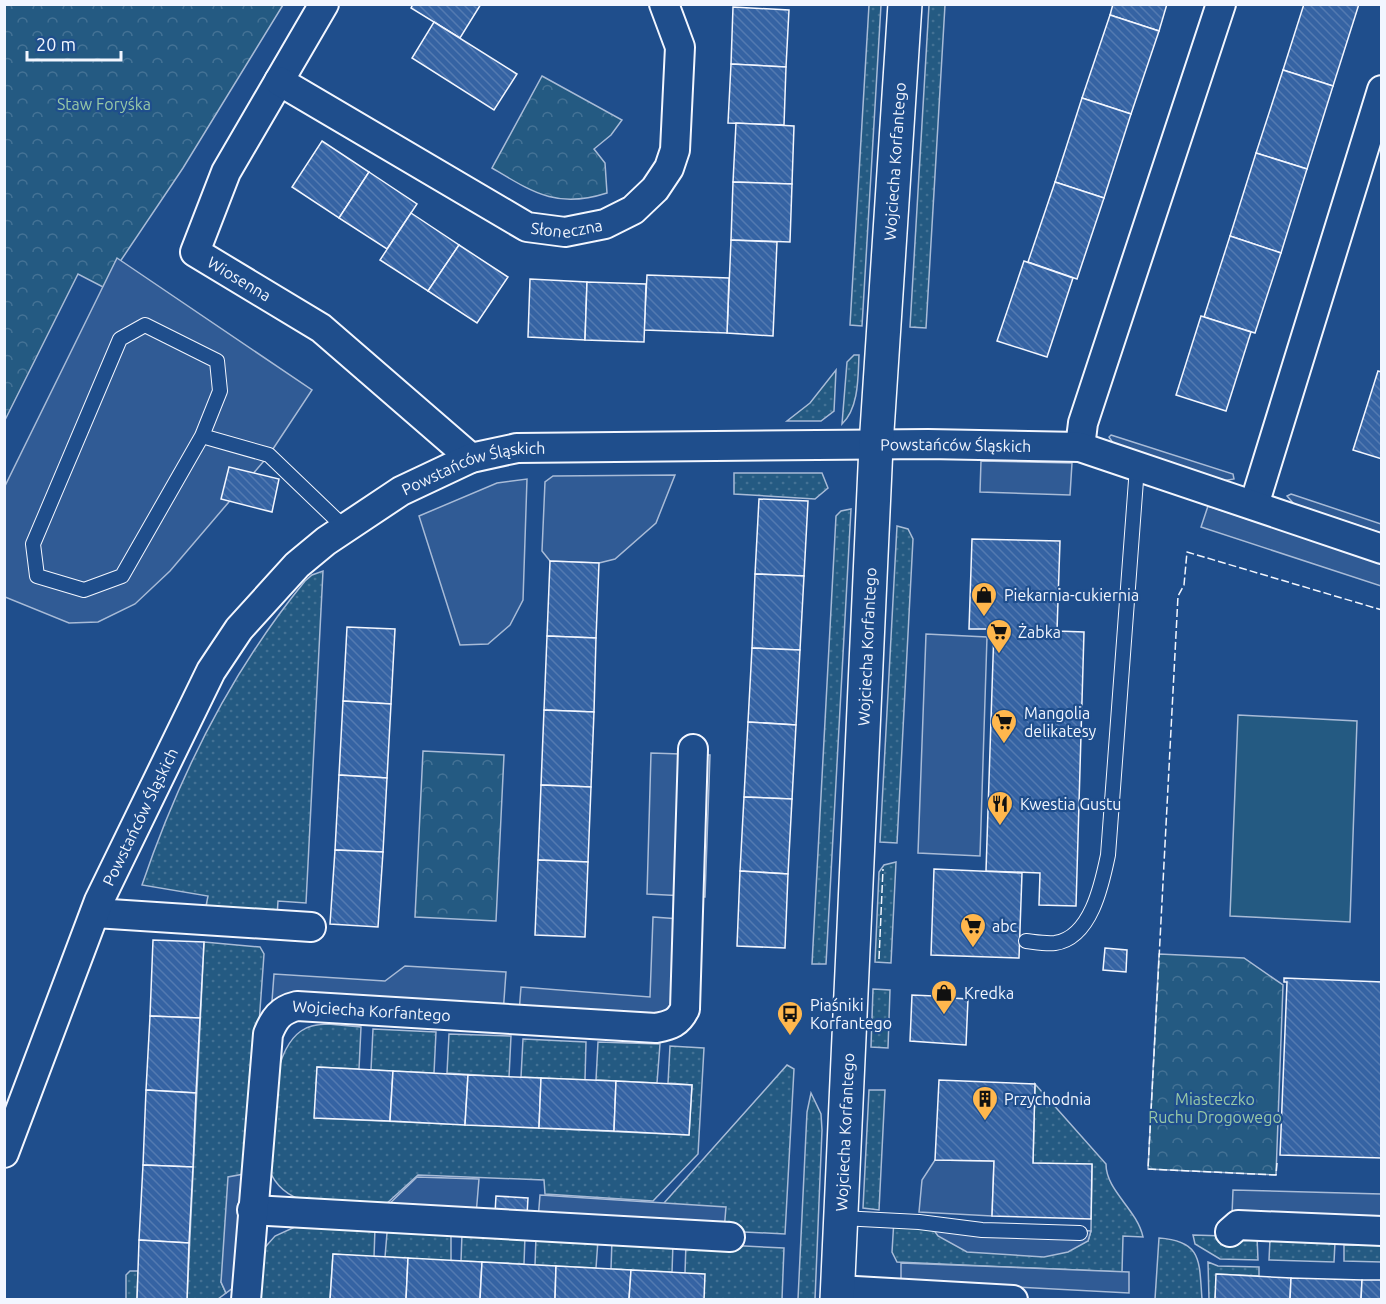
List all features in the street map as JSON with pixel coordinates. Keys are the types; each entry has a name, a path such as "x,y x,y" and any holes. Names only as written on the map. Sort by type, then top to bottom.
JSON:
{"street":[{"name":"Wiosenna","path":"324,4 226,172 195,252 321,328 471,458"},
{"name":"Słoneczna","path":"279,81 527,228 565,232 605,224 633,210 655,189 669,168 675,150 680,47 664,4"},
{"name":"Wojciecha Korfantego","path":"905,4 876,446 837,1295 1013,1299"},
{"path":"1080,447 1083,423 1221,4"},
{"path":"1254,505 1382,90"},
{"name":"Powstańców Śląskich","path":"4,1153 94,913 211,671 222,654 270,591 297,565 345,528 401,490 471,458 517,448 1080,447 1382,549"},
{"name":"Wojciecha Korfantego","path":"246,1299 268,1034 274,1019 286,1009 297,1006 656,1028 671,1025 680,1020 685,1009 693,749"},
{"path":"94,913 311,927"},
{"path":"252,1210 730,1237"},
{"path":"1230,1232 1238,1225 1382,1231"}],"lane":[{"path":"145,325 217,361 220,391 201,436 122,576 84,590 37,576 33,544 120,339 145,325"},
{"path":"201,436 269,454 345,528"},
{"path":"1026,941 1056,943 1073,935 1088,917 1102,886 1108,855 1137,466"},
{"path":"841,1218 919,1222 982,1230 1080,1233"}],"green space":[{"name":"Staw Foryśka","path":"5,5 283,5 183,168 103,287 78,274 5,420"},
{"path":"869,5 881,5 862,326 850,325"},
{"path":"929,5 945,5 926,328 910,327"},
{"path":"542,76 622,120 611,135 594,149 605,163 607,193 574,199 546,196 492,168"},
{"path":"854,355 859,355 855,401 852,410 842,424 847,362"},
{"path":"836,370 834,411 821,421 787,421 810,403"},
{"path":"734,473 822,473 828,488 815,499 734,494"},
{"path":"851,509 826,964 812,964 836,516 841,511"},
{"path":"897,526 908,529 913,539 897,843 880,842"},
{"path":"323,571 306,903 278,901 277,917 205,911 208,896 142,885 191,764 231,688 254,651 305,581 312,575"},
{"path":"1238,715 1357,721 1350,922 1230,916"},
{"path":"423,751 504,755 496,921 415,917"},
{"path":"896,862 891,963 875,962 879,872 884,865"},
{"path":"204,942 260,947 264,954 249,1164 221,1282 226,1293 218,1299 187,1300"},
{"name":"Miasteczko Ruchu Drogowego","path":"1159,954 1244,958 1283,985 1276,1175 1148,1169"},
{"path":"873,989 890,990 888,1048 871,1047"},
{"path":"328,1024 361,1027 359,1069 317,1067 315,1118 689,1135 692,1085 668,1083 670,1046 704,1048 698,1154 653,1201 545,1194 544,1180 418,1175 385,1205 318,1204 303,1200 289,1194 277,1184 269,1169 274,1094 282,1057 290,1042 307,1028"},
{"path":"373,1029 436,1032 434,1073 371,1070"},
{"path":"449,1034 511,1036 509,1077 447,1073"},
{"path":"523,1039 586,1042 585,1080 521,1077"},
{"path":"598,1042 660,1044 657,1083 596,1080"},
{"path":"787,1065 794,1069 785,1234 724,1231 664,1203"},
{"path":"1035,1084 1106,1164 1111,1183 1140,1227 1143,1237 1123,1236 1122,1272 897,1262 892,1252 894,1219 1088,1241 1091,1231 1092,1165 1033,1163"},
{"path":"869,1090 885,1090 879,1210 863,1208"},
{"path":"811,1093 821,1114 822,1130 815,1299 798,1299 807,1112"},
{"path":"297,1226 375,1228 374,1257 333,1254 330,1299 258,1300 260,1253 275,1236"},
{"path":"390,1230 451,1233 451,1261 385,1257 387,1233"},
{"path":"462,1234 525,1236 524,1264 461,1261"},
{"path":"1193,1235 1257,1237 1258,1260 1220,1259 1195,1244"},
{"path":"536,1237 598,1240 596,1268 535,1265"},
{"path":"1159,1238 1184,1244 1196,1256 1199,1264 1202,1299 1155,1299"},
{"path":"1270,1239 1335,1242 1334,1262 1269,1260"},
{"path":"612,1240 673,1243 672,1272 611,1269"},
{"path":"686,1243 784,1248 782,1299 704,1299 685,1273"},
{"path":"1344,1245 1381,1245 1381,1262 1344,1261"},
{"path":"1208,1262 1218,1266 1259,1267 1259,1276 1217,1274 1215,1299 1209,1299"},
{"path":"130,1271 138,1271 137,1299 126,1300 126,1275"}],"shaded area":[{"path":"117,258 312,390 269,455 170,571 135,604 98,622 69,623 5,597 4,488"},
{"path":"1111,435 1233,474 1234,479 1222,481 1115,446 1109,437"},
{"path":"981,461 1072,463 1070,495 980,492"},
{"path":"675,475 656,523 615,559 599,563 550,561 542,551 545,482 553,476"},
{"path":"527,479 523,600 510,625 488,644 460,645 419,516 497,483"},
{"path":"1291,494 1381,524 1381,533 1294,504 1287,496"},
{"path":"1208,506 1381,563 1381,586 1201,527"},
{"path":"926,634 987,637 980,856 918,853"},
{"path":"651,753 710,755 705,897 647,894"},
{"path":"653,917 680,919 676,999 668,1016 519,1013 521,987 650,997"},
{"path":"405,966 506,972 503,1014 272,1001 274,974 385,981"},
{"path":"935,1160 994,1161 992,1216 919,1212 922,1180"},
{"path":"244,1174 238,1284 226,1293 221,1282 228,1177"},
{"path":"417,1177 479,1179 476,1215 383,1210"},
{"path":"1233,1190 1381,1194 1381,1218 1232,1214"},
{"path":"540,1195 726,1207 724,1231 538,1220"},
{"path":"928,1222 1091,1231 1088,1241 1068,1252 1044,1257 967,1252 938,1236"},
{"path":"901,1263 1129,1272 1129,1293 901,1281"}],"building":[{"path":"413,4 481,4 460,38 411,8"},
{"path":"1113,4 1167,4 1159,31 1110,15"},
{"path":"1304,4 1359,4 1333,86 1283,70"},
{"path":"733,7 789,10 786,67 731,64"},
{"path":"1110,15 1159,31 1131,114 1082,98"},
{"path":"434,22 517,74 494,110 412,58"},
{"path":"731,64 786,67 784,125 728,123"},
{"path":"1283,70 1333,86 1307,169 1256,153"},
{"path":"1082,98 1131,114 1104,198 1055,182"},
{"path":"736,123 794,126 792,184 733,182"},
{"path":"322,141 369,172 339,218 292,187"},
{"path":"1256,153 1307,169 1281,253 1230,236"},
{"path":"369,172 417,204 387,249 339,218"},
{"path":"733,182 792,184 790,242 731,240"},
{"path":"1055,182 1104,198 1077,279 1028,262"},
{"path":"411,213 459,245 428,291 380,260"},
{"path":"1230,236 1281,253 1255,333 1204,317"},
{"path":"731,240 777,242 773,336 727,333"},
{"path":"459,245 508,277 477,323 428,291"},
{"path":"1024,261 1073,278 1047,357 997,341"},
{"path":"647,275 729,278 727,333 644,330"},
{"path":"530,279 587,282 585,340 528,337"},
{"path":"587,282 646,284 644,342 585,340"},
{"path":"1201,316 1251,332 1226,411 1176,395"},
{"path":"1378,371 1382,372 1382,459 1353,450"},
{"path":"229,467 279,479 272,512 221,499"},
{"path":"759,499 808,501 804,576 755,574"},
{"path":"972,539 1060,541 1057,631 1084,632 1076,906 1039,905 1040,873 986,871 994,629 969,629"},
{"path":"550,561 599,563 596,638 547,636"},
{"path":"755,574 804,576 800,650 752,648"},
{"path":"347,627 395,629 391,704 343,701"},
{"path":"547,636 596,638 594,712 544,710"},
{"path":"752,648 800,650 796,725 748,722"},
{"path":"343,701 391,704 387,778 339,775"},
{"path":"544,710 594,712 591,787 541,785"},
{"path":"748,722 796,725 792,799 744,797"},
{"path":"339,775 387,778 383,852 335,850"},
{"path":"541,785 591,787 588,862 538,860"},
{"path":"744,797 792,799 788,874 740,871"},
{"path":"335,850 383,852 378,927 330,924"},
{"path":"538,860 588,862 585,937 535,935"},
{"path":"934,869 1022,873 1019,958 931,955"},
{"path":"740,871 788,874 785,948 737,946"},
{"path":"153,940 204,942 200,1018 150,1016"},
{"path":"1105,948 1127,950 1126,972 1103,970"},
{"path":"1284,978 1382,982 1382,1158 1280,1155 1287,982 1284,982"},
{"path":"934,986 953,988 952,998 968,999 966,1045 910,1041 912,995 934,996"},
{"path":"150,1016 200,1018 196,1093 146,1090"},
{"path":"317,1067 393,1071 390,1121 314,1118"},
{"path":"393,1071 468,1075 465,1125 390,1121"},
{"path":"468,1075 541,1078 539,1128 465,1125"},
{"path":"541,1078 616,1081 614,1131 539,1128"},
{"name":"Przychodnia","path":"939,1080 1035,1084 1033,1163 1092,1164 1091,1219 992,1216 994,1161 935,1160"},
{"path":"616,1081 692,1085 689,1135 614,1131"},
{"path":"146,1090 196,1093 193,1167 143,1165"},
{"path":"143,1165 193,1167 189,1243 139,1240"},
{"path":"496,1196 528,1198 527,1215 495,1213"},
{"path":"139,1240 189,1243 187,1300 137,1300"},
{"path":"333,1254 408,1258 406,1300 330,1300"},
{"path":"408,1258 482,1262 480,1300 406,1300"},
{"path":"482,1262 556,1266 555,1300 480,1300"},
{"path":"556,1266 631,1270 629,1300 555,1300"},
{"path":"631,1270 705,1274 704,1300 629,1300"},
{"path":"1216,1274 1291,1278 1290,1300 1215,1300"},
{"path":"1291,1278 1362,1280 1361,1300 1290,1300"},
{"path":"1362,1280 1382,1280 1382,1300 1361,1300"}],"fence":[{"path":"1277,1163 1276,1175 1148,1169 1178,596 1184,585 1187,552 1382,610"},
{"path":"879,959 883,869"}],"place":[{"name":"Piekarnia-cukiernia","path":"984,618"},
{"name":"Żabka","path":"999,655"},
{"name":"Mangolia delikatesy","path":"1004,745"},
{"name":"Kwestia Gustu","path":"1000,827"},
{"name":"abc","path":"973,949"},
{"name":"Kredka","path":"944,1016"},
{"name":"Piaśniki Korfantego","path":"790,1037"},
{"name":"Przychodnia","path":"985,1122"}]}
